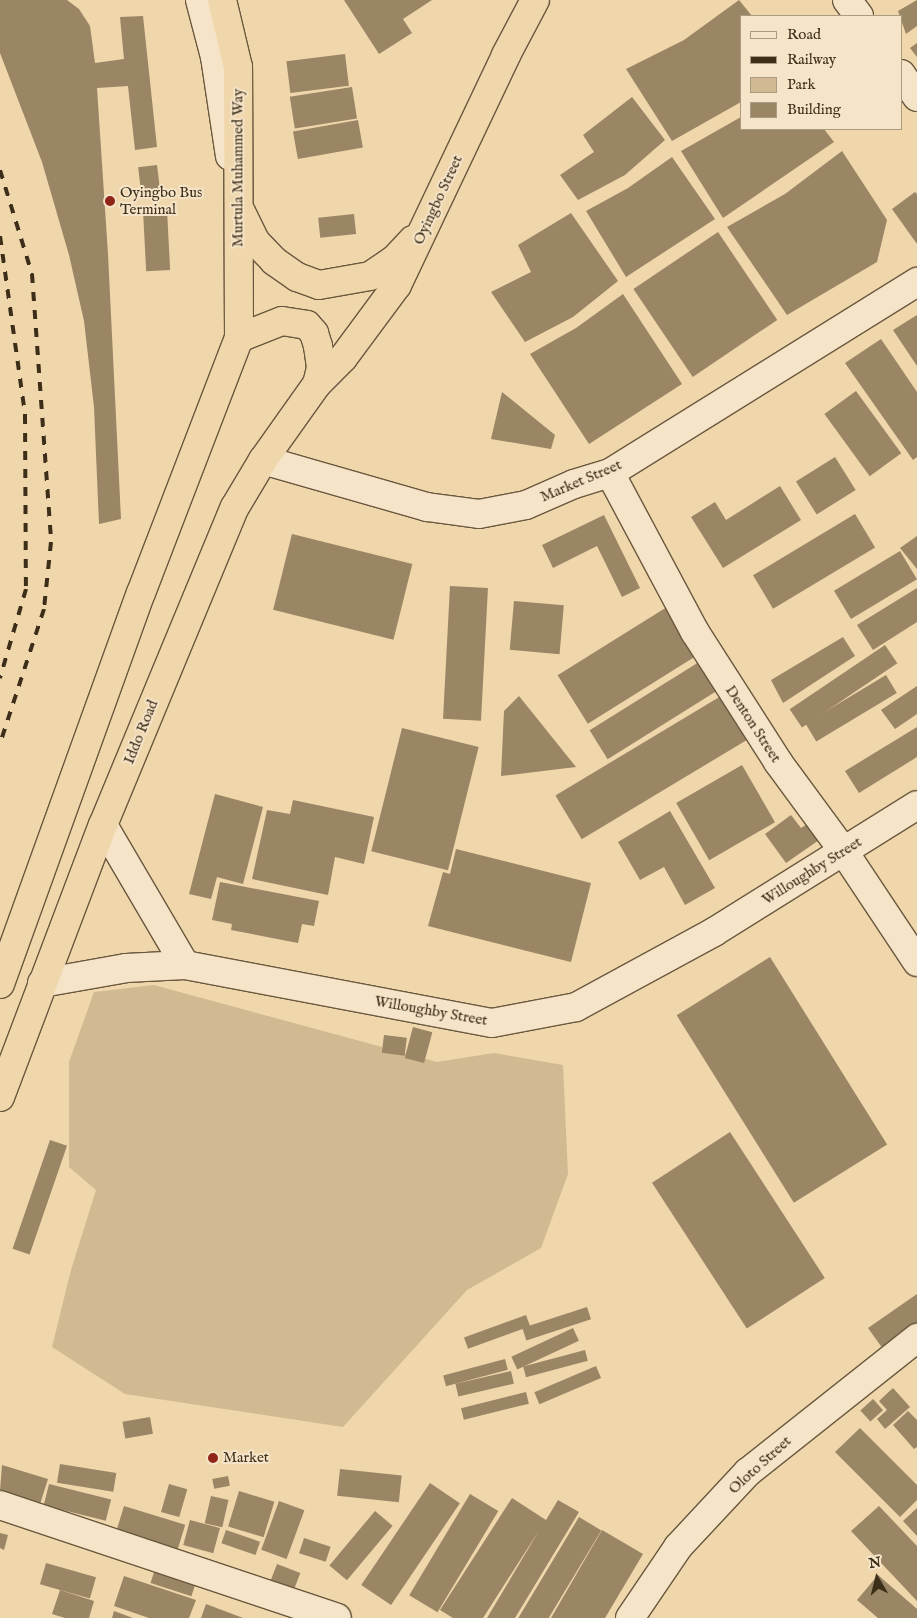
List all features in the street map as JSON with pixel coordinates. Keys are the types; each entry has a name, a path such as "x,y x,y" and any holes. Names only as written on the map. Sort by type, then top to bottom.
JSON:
{"highway":[{"name":"Murtula Muhammed Way","path":"222,0 238,66 239,338"},
{"name":"Oyingbo Street","path":"317,384 343,358 397,285 427,226 506,55 535,0"},
{"path":"239,209 256,241 274,261 297,278 319,285 370,276 396,259 427,226"},
{"path":"0,984 141,594 239,338 282,320 307,325 314,333 318,346 321,368 317,384"},
{"name":"Iddo Road","path":"0,1097 103,825 235,507 263,460 317,384"}],"street":[{"path":"200,0 214,57 239,209"},
{"path":"847,0 858,15"},
{"path":"902,75 917,97"},
{"name":"Market Street","path":"263,460 427,507 479,514 526,505 574,484 610,472 917,282"},
{"name":"Denton Street","path":"610,472 695,632 778,762 844,852 917,962"},
{"name":"Willoughby Street","path":"42,983 126,968 185,965 492,1023 576,1007 714,932 917,805"},
{"path":"103,825 185,965"},
{"name":"Oloto Street","path":"630,1618 678,1547 748,1472 917,1338"},
{"path":"0,1505 337,1618"}],"green space":[{"path":"154,985 437,1062 494,1053 563,1065 568,1174 541,1248 467,1290 343,1427 125,1394 52,1347 71,1270 96,1190 69,1167 69,1062 94,992"}],"building":[{"path":"0,0 67,0 79,9 90,26 95,63 124,59 120,17 143,16 157,147 135,150 128,86 97,88 108,254 121,519 99,524 94,407 84,321 69,255 42,162 0,53"},
{"path":"344,0 432,0 403,19 412,33 379,54"},
{"path":"739,0 751,15 740,15 740,103 672,141 626,69 684,40"},
{"path":"917,0 917,26 906,34 902,22 902,15 899,15 898,11"},
{"path":"917,43 917,57 910,48"},
{"path":"345,54 349,86 290,93 286,61"},
{"path":"352,87 357,119 295,128 290,97"},
{"path":"632,97 665,140 625,175 578,200 560,175 594,152 583,135"},
{"path":"740,118 740,130 825,130 834,142 723,218 681,151"},
{"path":"358,120 363,148 298,159 293,131"},
{"path":"842,151 887,220 877,262 787,315 727,227 785,194"},
{"path":"672,157 715,219 626,277 586,211 628,188"},
{"path":"157,165 161,197 142,199 138,167"},
{"path":"915,192 917,194 917,244 892,209"},
{"path":"167,210 170,270 146,271 143,211"},
{"path":"571,213 618,281 573,317 525,342 491,292 531,272 518,245"},
{"path":"354,214 356,234 320,238 318,218"},
{"path":"718,232 777,320 693,377 633,289"},
{"path":"623,294 682,384 589,444 530,354 576,328"},
{"path":"917,315 917,366 893,330"},
{"path":"881,339 917,392 917,457 913,460 845,363"},
{"path":"856,391 901,453 870,476 824,414"},
{"path":"502,392 555,435 551,449 491,439"},
{"path":"835,457 856,490 817,514 796,481"},
{"path":"780,486 801,520 723,568 691,517 715,502 726,520"},
{"path":"855,514 875,547 773,609 753,575"},
{"path":"604,515 640,588 622,597 597,546 553,568 542,545"},
{"path":"292,534 412,564 393,640 273,610"},
{"path":"917,536 917,569 900,548"},
{"path":"900,551 917,579 851,619 834,591"},
{"path":"450,586 488,588 481,721 443,719"},
{"path":"917,588 917,622 873,650 857,625"},
{"path":"514,601 564,605 560,654 510,650"},
{"path":"667,607 697,655 588,724 558,675"},
{"path":"843,637 855,656 783,703 771,680"},
{"path":"885,645 897,663 802,728 790,709"},
{"path":"699,662 717,691 608,759 590,730"},
{"path":"886,675 897,693 816,741 805,723"},
{"path":"917,686 917,714 895,729 881,710"},
{"path":"726,693 752,737 582,839 555,795"},
{"path":"519,696 576,767 501,776 504,711"},
{"path":"917,727 917,757 859,793 845,771"},
{"path":"402,728 479,747 448,870 371,851"},
{"path":"742,765 775,822 709,860 676,803"},
{"path":"215,794 263,807 243,884 217,877 211,899 189,894"},
{"path":"293,800 374,817 364,864 335,857 328,895 252,879 267,810 290,814"},
{"path":"670,811 715,888 685,905 664,867 640,880 618,842"},
{"path":"791,815 801,828 810,822 822,838 786,863 765,834"},
{"path":"456,849 591,883 571,962 428,926 443,872 450,874"},
{"path":"220,882 319,901 314,926 302,924 298,943 231,930 232,924 212,920"},
{"path":"770,957 887,1144 794,1203 677,1015"},
{"path":"413,1027 432,1032 424,1063 405,1058"},
{"path":"384,1035 407,1038 405,1056 382,1053"},
{"path":"730,1132 825,1278 747,1329 652,1183"},
{"path":"50,1140 67,1146 30,1255 13,1249"},
{"path":"917,1294 917,1325 883,1349 868,1328"},
{"path":"587,1307 591,1319 526,1340 522,1328"},
{"path":"526,1315 530,1326 468,1349 464,1338"},
{"path":"573,1328 579,1341 517,1369 511,1357"},
{"path":"585,1350 588,1361 526,1377 523,1367"},
{"path":"505,1359 508,1370 446,1386 443,1376"},
{"path":"596,1366 601,1378 539,1404 534,1392"},
{"path":"511,1371 514,1384 458,1396 455,1384"},
{"path":"893,1388 910,1407 885,1429 877,1419 887,1410 879,1401"},
{"path":"526,1392 529,1404 464,1420 461,1408"},
{"path":"873,1399 883,1410 870,1422 860,1410"},
{"path":"908,1411 917,1420 917,1447 914,1449 893,1425"},
{"path":"150,1417 153,1434 125,1439 122,1422"},
{"path":"860,1428 917,1485 917,1500 900,1517 835,1452"},
{"path":"60,1464 116,1473 113,1492 57,1483"},
{"path":"2,1465 48,1479 40,1504 0,1491"},
{"path":"340,1469 402,1475 399,1502 337,1496"},
{"path":"228,1476 230,1486 214,1489 212,1479"},
{"path":"430,1483 460,1503 391,1605 361,1585"},
{"path":"49,1484 111,1499 106,1521 44,1505"},
{"path":"169,1484 187,1489 179,1517 161,1512"},
{"path":"239,1491 274,1502 264,1537 228,1526"},
{"path":"470,1494 498,1511 438,1612 409,1595"},
{"path":"211,1496 229,1500 222,1527 205,1523"},
{"path":"512,1498 546,1520 558,1500 579,1512 515,1618 487,1618 540,1529 483,1618 453,1618 440,1610"},
{"path":"279,1501 304,1510 287,1559 261,1550"},
{"path":"124,1506 185,1525 177,1552 116,1534"},
{"path":"879,1506 917,1546 917,1601 851,1531"},
{"path":"917,1508 917,1536 903,1521"},
{"path":"375,1511 393,1526 347,1580 329,1565"},
{"path":"579,1517 601,1530 549,1618 518,1618"},
{"path":"190,1520 220,1528 213,1553 183,1545"},
{"path":"226,1530 260,1542 255,1555 221,1543"},
{"path":"602,1530 643,1554 605,1618 551,1618"},
{"path":"0,1533 8,1535 4,1550 0,1548"},
{"path":"304,1538 331,1547 326,1562 299,1553"},
{"path":"46,1563 96,1577 90,1598 40,1584"},
{"path":"157,1563 198,1576 191,1596 151,1583"},
{"path":"277,1564 300,1573 292,1593 269,1585"},
{"path":"878,1575 917,1609 917,1618 878,1618 857,1600"},
{"path":"124,1576 196,1600 189,1618 149,1618 114,1606"},
{"path":"60,1590 94,1601 89,1618 65,1618 52,1614"},
{"path":"206,1604 243,1618 201,1618"},
{"path":"114,1611 133,1618 112,1618"}],"railway":[{"path":"0,170 32,274 51,542 44,609 0,744"},
{"path":"0,236 25,415 26,589 0,678"}],"place":[{"name":"Oyingbo Bus Terminal","path":"110,201"},
{"name":"Market","path":"213,1458"}]}
